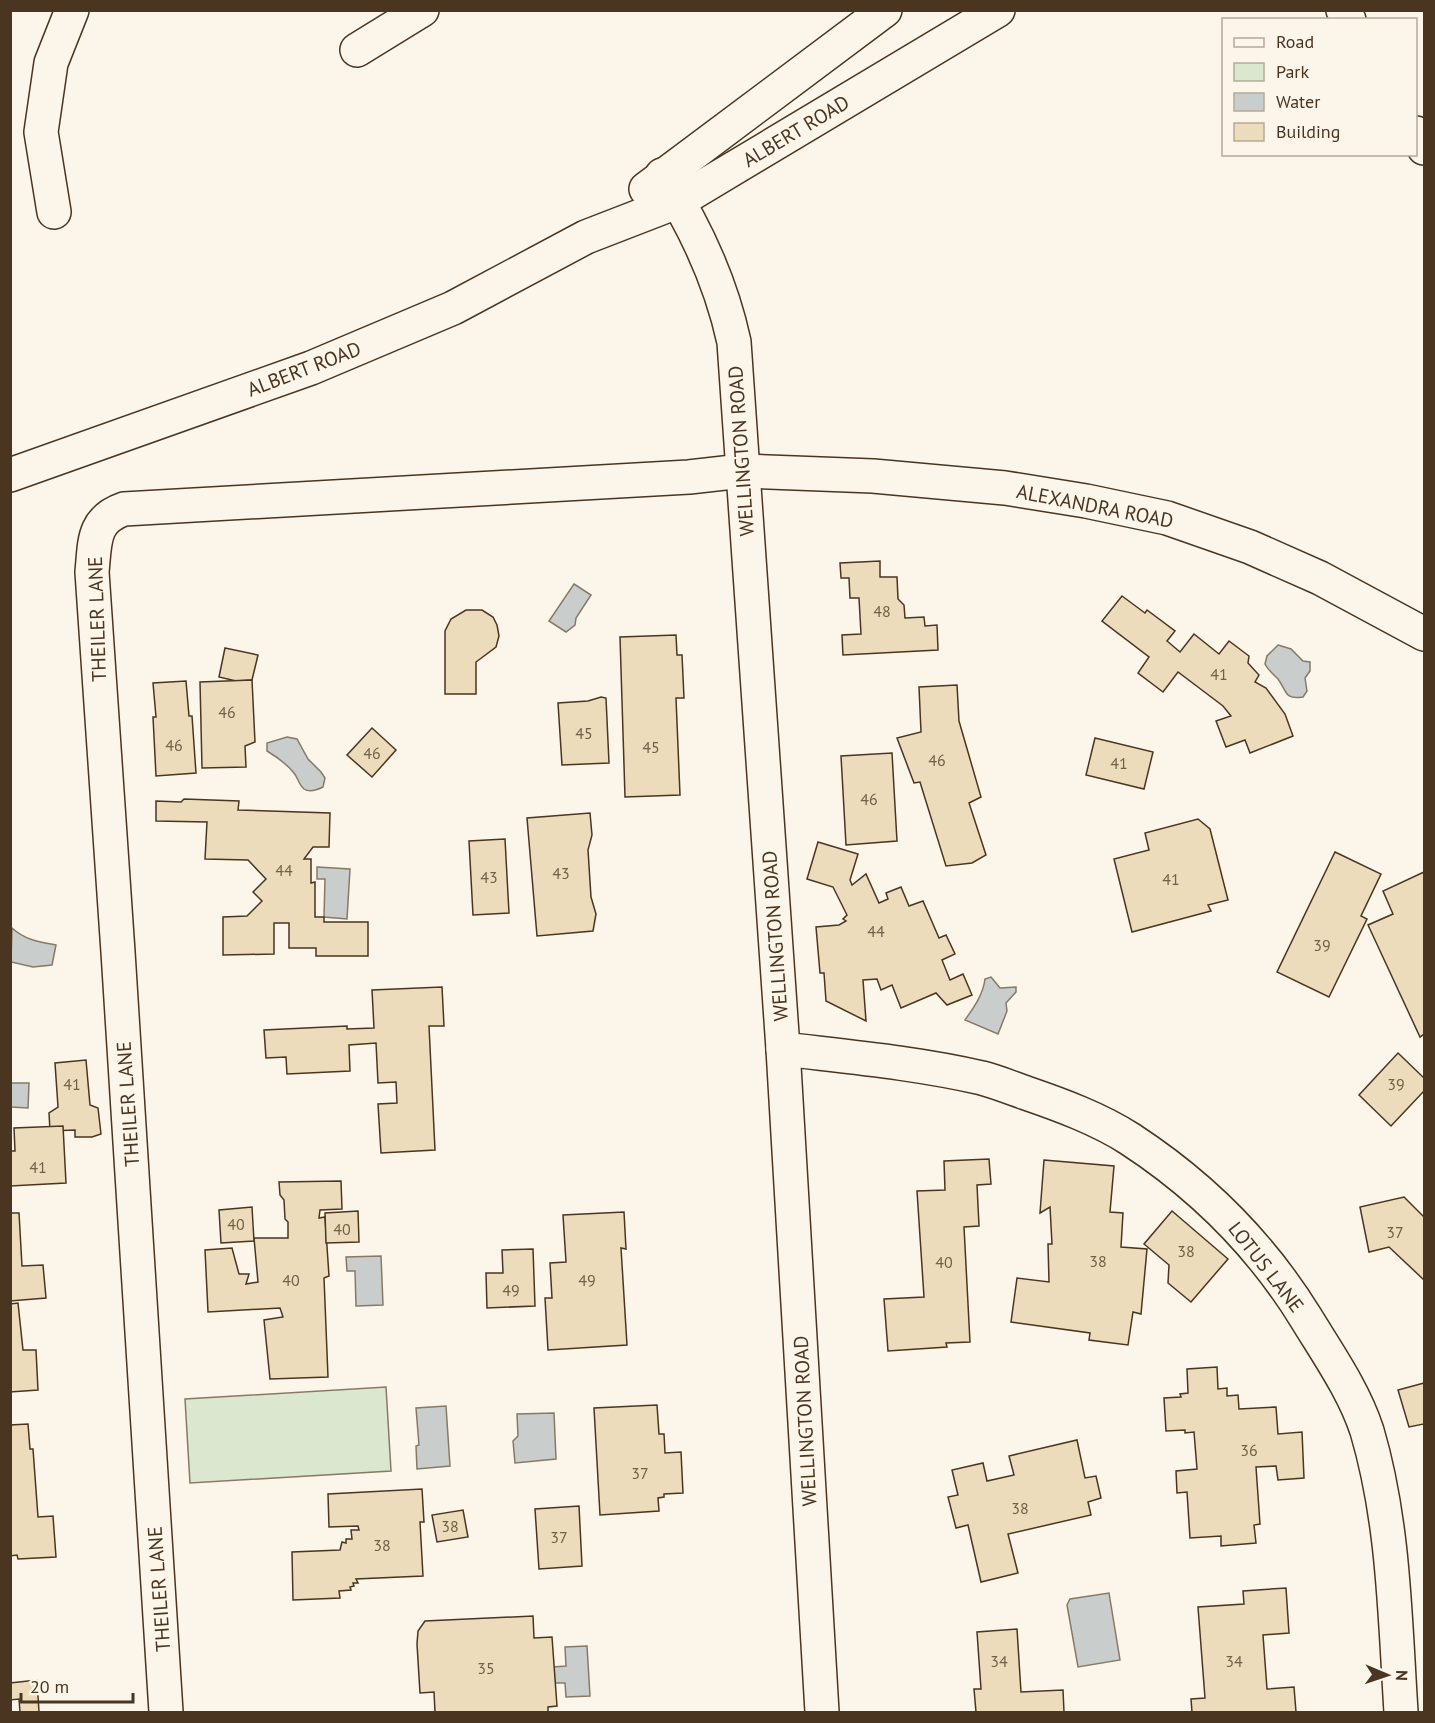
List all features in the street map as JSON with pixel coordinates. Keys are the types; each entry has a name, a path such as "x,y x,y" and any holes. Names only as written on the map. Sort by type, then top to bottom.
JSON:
{"street":[{"path":"54,212 41,132 51,63 72,10"},
{"path":"357,50 422,10"},
{"name":"ALBERT ROAD","path":"671,188 885,10"},
{"name":"ALBERT ROAD","path":"10,475 322,363 453,308 998,10"},
{"path":"1417,135 1425,148"},
{"name":"WELLINGTON ROAD","path":"671,188 708,261 729,319 734,342 783,1049 822,1713"},
{"name":"THEILER LANE","path":"166,1713 92,572 95,538 98,530 111,514 124,509 677,477 742,471"},
{"name":"ALEXANDRA ROAD","path":"742,471 873,476 1005,488 1086,501 1167,518 1250,547 1320,578 1425,634"},
{"name":"LOTUS LANE","path":"783,1049 908,1064 984,1079 1082,1115 1129,1138 1225,1214 1254,1245 1291,1294 1334,1364 1354,1400 1366,1431 1385,1506 1401,1713"}],"green space":[{"path":"386,1387 391,1471 190,1483 185,1399"}],"water":[{"path":"574,584 591,595 576,618 575,625 566,632 549,621"},
{"path":"1278,645 1291,649 1303,661 1310,662 1310,671 1305,678 1307,691 1303,697 1289,696 1265,664 1267,656"},
{"path":"287,737 297,739 308,759 321,772 325,778 323,787 311,791 304,789 288,766 267,751 267,743"},
{"path":"317,867 350,869 347,919 324,917 325,879 317,879"},
{"path":"12,928 27,938 56,945 52,965 33,967 11,962"},
{"path":"991,977 1000,988 1016,987 1016,992 1006,1003 1007,1011 998,1034 965,1020 980,996 985,979"},
{"path":"10,1083 29,1083 28,1108 11,1107"},
{"path":"381,1256 383,1305 356,1306 355,1271 347,1271 346,1257"},
{"path":"446,1406 450,1466 417,1469 416,1446 419,1445 416,1408"},
{"path":"554,1413 556,1459 515,1463 513,1441 518,1436 517,1414"},
{"path":"1109,1593 1120,1660 1078,1667 1067,1605 1070,1599"},
{"path":"587,1646 590,1696 566,1697 565,1683 555,1683 553,1667 566,1666 565,1647"}],"building":[{"path":"880,561 880,577 897,577 898,599 904,605 905,618 924,617 925,626 937,625 938,650 843,655 842,635 861,634 859,598 850,598 849,578 841,578 840,563"},
{"path":"1122,596 1145,613 1147,610 1175,631 1167,641 1180,652 1194,634 1219,654 1229,641 1249,656 1248,663 1259,675 1255,682 1266,688 1285,714 1293,736 1250,753 1245,740 1226,747 1216,721 1231,716 1223,706 1178,672 1163,692 1138,673 1149,657 1102,621"},
{"path":"466,610 482,610 493,617 499,636 496,647 476,662 476,694 445,694 445,631 451,619"},
{"path":"676,635 677,655 682,655 684,698 676,698 680,795 625,797 620,637"},
{"path":"225,648 258,655 252,680 236,681 219,677"},
{"path":"252,680 255,742 245,746 246,767 202,768 200,682"},
{"path":"186,681 189,716 192,716 196,773 156,776 153,717 156,717 153,683"},
{"path":"957,685 959,721 981,797 969,803 986,855 972,863 946,866 920,782 914,783 897,738 921,732 919,687"},
{"path":"601,697 606,698 609,763 562,765 558,703 588,701"},
{"path":"372,728 396,750 372,777 347,755"},
{"path":"1095,738 1153,752 1144,789 1086,775"},
{"path":"892,753 897,841 846,845 841,756"},
{"path":"184,799 239,801 238,810 330,813 329,847 313,847 304,859 311,859 311,883 315,882 315,917 324,917 324,922 368,922 368,956 316,956 316,948 289,948 289,923 274,923 274,954 223,955 223,917 247,916 262,901 253,892 266,879 248,860 205,859 207,822 156,821 156,801 181,802"},
{"path":"590,813 592,835 588,850 591,897 596,914 593,931 537,936 527,818"},
{"path":"1198,819 1210,829 1228,900 1208,905 1211,911 1132,932 1114,859 1149,850 1145,833"},
{"path":"505,839 509,913 473,915 469,841"},
{"path":"818,842 858,854 850,880 852,885 866,874 879,903 888,899 886,893 901,887 909,906 923,901 939,938 946,935 955,954 942,960 950,980 963,974 972,995 947,1005 936,993 901,1008 892,985 881,990 877,979 863,980 866,1021 826,1001 824,973 820,973 816,927 839,925 846,921 843,919 847,915 833,887 807,879"},
{"path":"1335,852 1381,874 1361,916 1367,919 1329,997 1277,972"},
{"path":"1424,872 1424,1034 1420,1037 1368,925 1393,914 1383,891"},
{"path":"442,987 444,1026 429,1026 435,1150 381,1153 378,1104 397,1103 396,1082 378,1083 376,1043 349,1045 350,1071 287,1074 286,1057 266,1058 264,1030 347,1026 347,1029 374,1028 372,990"},
{"path":"1398,1053 1424,1078 1424,1091 1391,1126 1359,1095"},
{"path":"86,1060 90,1105 98,1108 101,1134 92,1137 75,1137 75,1130 50,1131 49,1113 58,1107 55,1063"},
{"path":"63,1126 66,1183 10,1186 10,1151 15,1151 14,1128"},
{"path":"989,1159 991,1184 977,1185 979,1226 964,1227 970,1342 946,1343 947,1347 888,1351 884,1299 924,1297 917,1191 945,1190 944,1161"},
{"path":"1044,1160 1114,1166 1110,1212 1123,1213 1121,1247 1147,1249 1141,1314 1133,1312 1128,1345 1089,1340 1090,1333 1011,1322 1017,1278 1049,1282 1048,1244 1052,1244 1050,1207 1040,1213"},
{"path":"341,1181 342,1209 320,1210 319,1218 325,1217 329,1276 324,1278 328,1377 270,1379 264,1320 283,1317 280,1308 208,1312 205,1250 232,1248 239,1274 249,1274 246,1284 258,1282 254,1238 288,1238 288,1222 285,1219 284,1200 280,1195 279,1182"},
{"path":"1404,1197 1424,1217 1424,1280 1389,1247 1369,1252 1360,1207"},
{"path":"252,1207 254,1241 221,1243 219,1210"},
{"path":"358,1211 359,1242 326,1243 325,1213"},
{"path":"1172,1211 1228,1259 1191,1302 1168,1283 1169,1265 1144,1244"},
{"path":"624,1212 626,1249 621,1248 627,1345 548,1350 545,1298 552,1298 550,1263 566,1262 563,1215"},
{"path":"10,1213 19,1213 22,1266 43,1265 46,1298 10,1301"},
{"path":"533,1249 535,1306 487,1308 486,1273 503,1273 502,1250"},
{"path":"18,1303 23,1350 36,1350 38,1390 10,1392 10,1304"},
{"path":"1217,1367 1218,1389 1227,1388 1227,1396 1238,1395 1239,1409 1276,1407 1278,1434 1302,1432 1304,1478 1278,1480 1276,1466 1256,1467 1260,1524 1254,1525 1256,1543 1221,1546 1221,1536 1190,1538 1187,1492 1177,1493 1176,1471 1197,1469 1194,1432 1166,1431 1164,1398 1181,1397 1180,1394 1188,1393 1187,1369"},
{"path":"1424,1383 1424,1424 1409,1427 1398,1390"},
{"path":"657,1405 659,1434 664,1434 665,1453 681,1452 683,1493 664,1494 664,1497 658,1498 659,1511 600,1515 594,1408"},
{"path":"28,1424 30,1449 33,1449 38,1517 53,1516 56,1557 18,1559 17,1555 10,1556 10,1425"},
{"path":"1077,1440 1085,1478 1096,1476 1101,1498 1088,1502 1091,1515 1008,1534 1018,1573 981,1582 968,1525 956,1528 948,1497 958,1495 952,1470 983,1463 987,1481 1014,1475 1009,1456"},
{"path":"422,1489 424,1522 420,1522 423,1576 356,1579 358,1583 353,1583 351,1590 339,1591 340,1598 293,1600 292,1552 340,1550 342,1542 346,1543 346,1539 352,1539 351,1530 359,1530 358,1526 329,1527 328,1494"},
{"path":"579,1506 582,1566 539,1569 535,1509"},
{"path":"463,1510 468,1537 437,1542 432,1515"},
{"path":"1286,1588 1289,1633 1263,1635 1267,1689 1294,1687 1296,1712 1192,1712 1191,1699 1205,1698 1198,1607 1244,1604 1243,1591"},
{"path":"533,1616 534,1638 552,1637 557,1706 548,1707 548,1712 435,1712 434,1692 420,1693 417,1644 418,1631 425,1621"},
{"path":"1017,1629 1021,1692 1063,1690 1064,1712 976,1712 974,1689 981,1689 977,1632"},
{"path":"37,1680 39,1712 20,1712 19,1699 10,1700 10,1683"}]}
